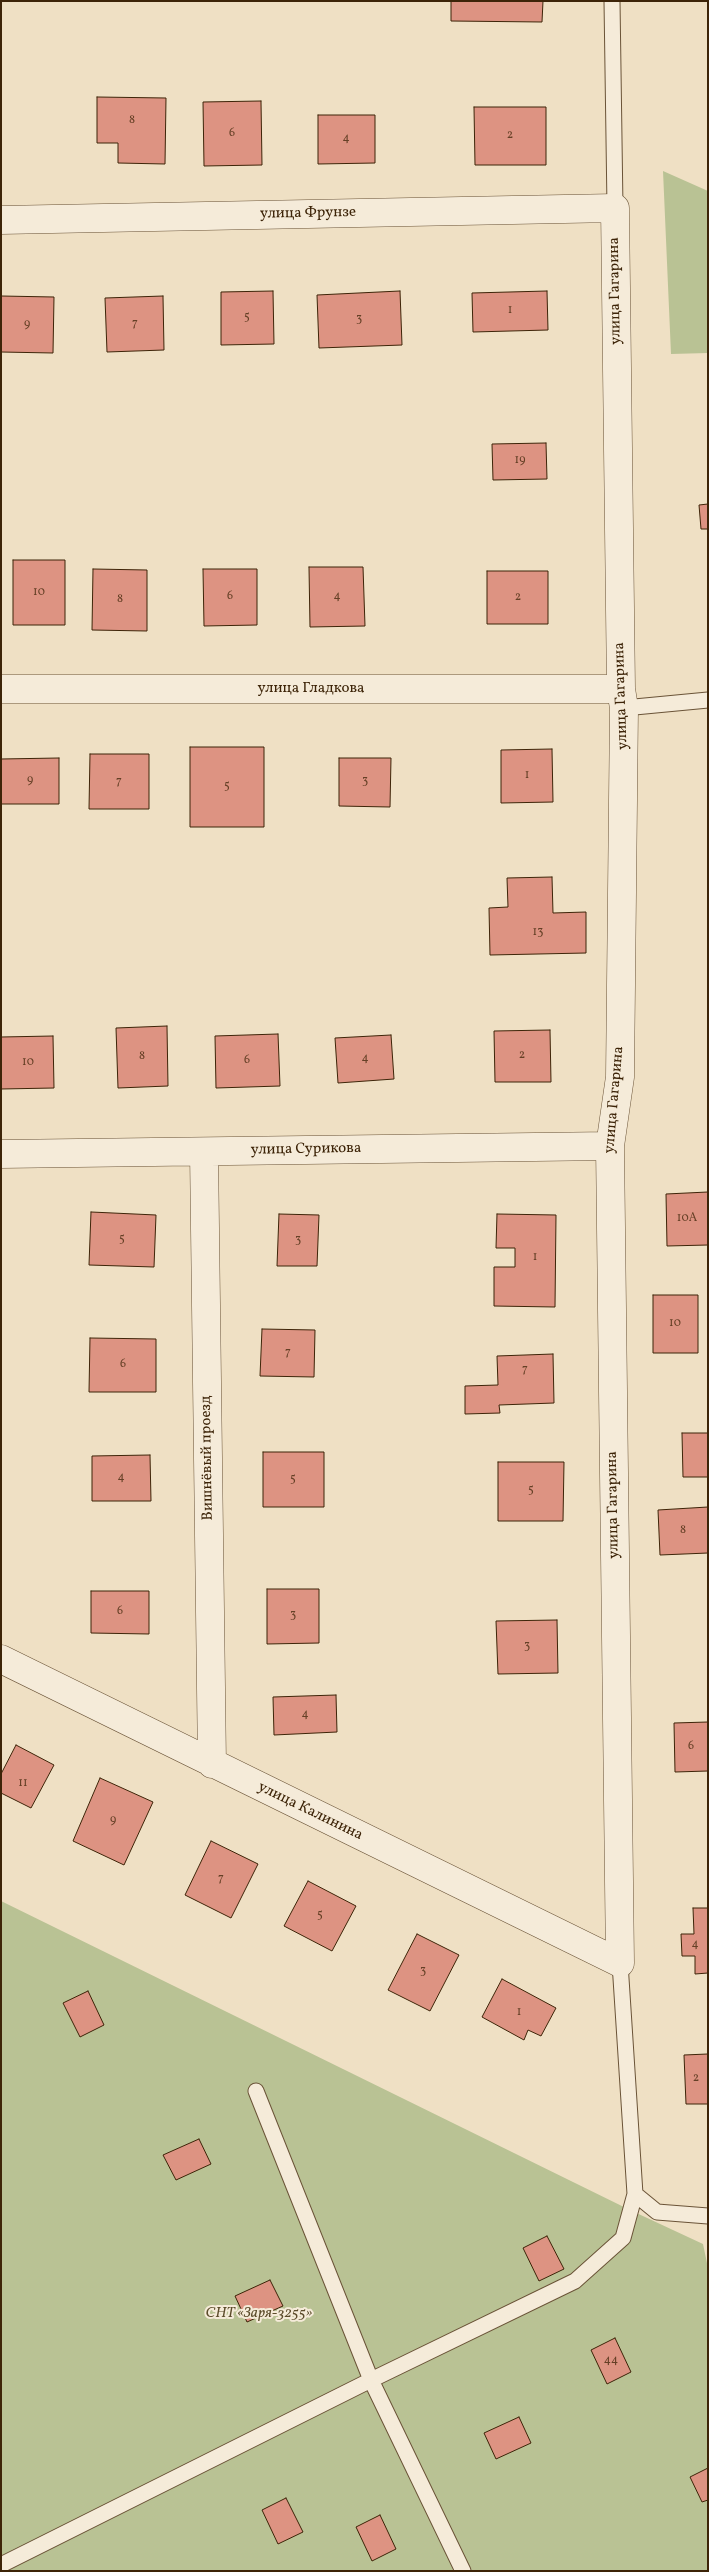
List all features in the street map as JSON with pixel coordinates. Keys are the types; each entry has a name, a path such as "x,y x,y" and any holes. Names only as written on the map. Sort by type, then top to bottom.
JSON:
{"street":[{"name":"улица Фрунзе","path":"1,220 615,208"},
{"name":"улица Гагарина","path":"615,208 622,699 620,1076 610,1146 620,1964"},
{"name":"улица Гладкова","path":"1,689 622,699"},
{"name":"улица Сурикова","path":"1,1154 610,1146"},
{"name":"Вишнёвый проезд","path":"204,1152 212,1764"},
{"name":"улица Калинина","path":"1,1659 620,1964"}],"lane":[{"path":"612,1 615,208"},
{"path":"622,699 708,700"},
{"path":"1,2565 371,2380 575,2281 623,2238 635,2194 620,1964"},
{"path":"256,2091 371,2380 462,2571"},
{"path":"635,2194 657,2212 708,2216"}],"green space":[{"path":"663,171 708,191 708,353 671,354"},
{"name":"СНТ «Заря-3255»","path":"1,1901 703,2244 708,2268 708,2571 1,2571"}],"building":[{"path":"451,1 543,1 542,22 451,21"},
{"path":"97,97 166,98 165,164 118,163 118,143 97,143"},
{"path":"261,101 262,165 204,166 203,102"},
{"path":"474,107 546,107 546,165 475,165"},
{"path":"318,115 375,115 375,163 318,164"},
{"path":"273,291 274,344 221,345 221,292"},
{"path":"400,291 402,345 319,348 317,295"},
{"path":"547,291 548,330 473,332 472,293"},
{"path":"1,296 54,297 53,353 1,352"},
{"path":"163,296 164,350 107,352 105,298"},
{"path":"546,443 547,479 493,480 492,444"},
{"path":"708,504 708,529 701,529 699,505"},
{"path":"13,560 65,560 65,625 13,625"},
{"path":"309,567 363,567 365,626 310,627"},
{"path":"93,569 147,570 147,631 92,630"},
{"path":"203,569 257,569 257,625 204,626"},
{"path":"487,571 548,571 548,624 487,624"},
{"path":"190,747 264,747 264,827 190,827"},
{"path":"552,749 553,802 501,803 501,750"},
{"path":"90,754 149,754 149,809 89,809"},
{"path":"59,758 59,804 1,804 1,759"},
{"path":"339,758 391,758 390,807 339,806"},
{"path":"552,877 553,913 586,912 586,953 490,955 489,908 508,907 507,878"},
{"path":"167,1026 168,1086 118,1088 116,1028"},
{"path":"550,1030 551,1082 495,1082 494,1031"},
{"path":"278,1034 280,1086 216,1088 215,1036"},
{"path":"391,1035 394,1079 338,1083 335,1038"},
{"path":"53,1036 54,1088 1,1089 1,1037"},
{"path":"708,1192 708,1245 667,1246 666,1194"},
{"path":"91,1212 156,1215 154,1267 89,1265"},
{"path":"279,1214 319,1215 317,1266 277,1266"},
{"path":"497,1214 556,1215 555,1307 494,1306 494,1267 515,1267 515,1248 496,1248"},
{"path":"653,1295 698,1295 698,1353 653,1353"},
{"path":"262,1329 315,1330 314,1377 260,1376"},
{"path":"90,1338 156,1339 156,1392 89,1392"},
{"path":"553,1354 554,1403 499,1405 500,1413 465,1414 465,1386 498,1385 497,1356"},
{"path":"682,1433 708,1433 708,1477 683,1477"},
{"path":"263,1452 324,1452 324,1507 263,1507"},
{"path":"150,1455 151,1501 92,1501 92,1456"},
{"path":"498,1462 564,1462 563,1521 498,1521"},
{"path":"708,1507 708,1553 660,1555 658,1510"},
{"path":"267,1589 319,1589 319,1643 267,1644"},
{"path":"91,1591 149,1591 149,1634 91,1633"},
{"path":"557,1620 558,1673 498,1674 496,1621"},
{"path":"336,1695 337,1732 274,1735 273,1697"},
{"path":"708,1722 708,1771 675,1772 674,1723"},
{"path":"16,1745 54,1765 31,1808 1,1793 1,1774"},
{"path":"100,1778 153,1802 124,1865 73,1841"},
{"path":"211,1841 258,1864 231,1918 185,1895"},
{"path":"308,1881 356,1906 332,1951 284,1926"},
{"path":"693,1908 708,1908 708,1973 695,1974 695,1956 682,1956 681,1934 694,1934"},
{"path":"417,1934 459,1955 430,2011 388,1990"},
{"path":"502,1979 556,2008 541,2036 528,2030 524,2040 482,2017"},
{"path":"88,1991 104,2025 80,2037 63,2003"},
{"path":"708,2054 708,2104 686,2104 684,2055"},
{"path":"199,2139 211,2164 176,2180 163,2155"},
{"path":"547,2236 564,2269 539,2281 523,2248"},
{"path":"270,2280 283,2306 247,2322 235,2296"},
{"path":"615,2338 631,2372 607,2384 591,2350"},
{"path":"519,2417 531,2443 496,2459 484,2433"},
{"path":"708,2468 708,2500 702,2502 690,2477"},
{"path":"286,2498 303,2532 278,2544 262,2510"},
{"path":"380,2515 396,2549 372,2561 356,2527"}]}
